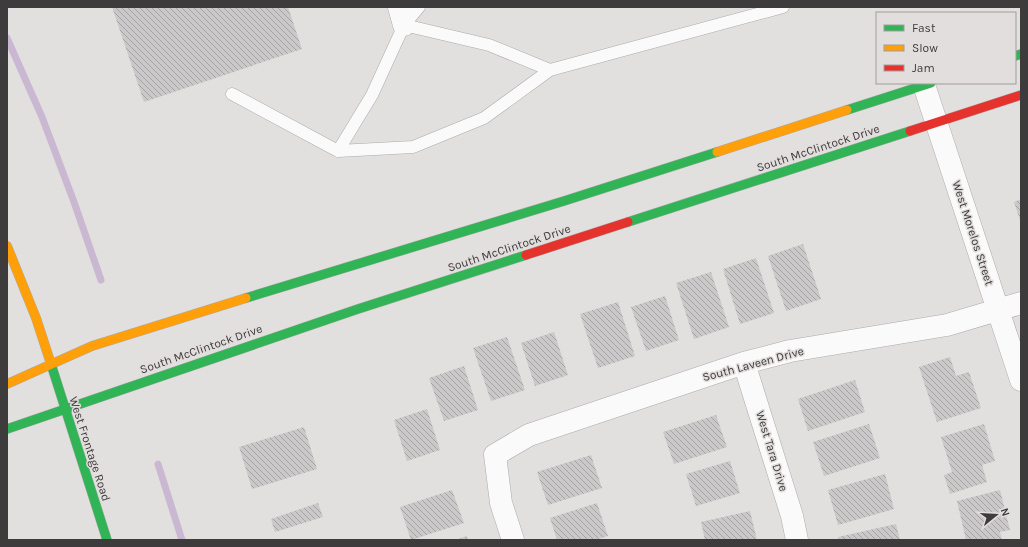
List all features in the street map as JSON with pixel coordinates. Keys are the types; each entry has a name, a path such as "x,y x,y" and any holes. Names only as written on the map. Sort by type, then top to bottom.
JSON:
{"main road":[{"path":"7,384 92,346 335,270 564,201 927,84"},
{"name":"South McClintock Drive","path":"7,429 358,309 1021,96"},
{"name":"West Frontage Road","path":"7,246 36,318 107,540"}],"street":[{"name":"West Morelos Street","path":"927,84 937,122 1021,380"},
{"name":"South Laveen Drive","path":"513,540 501,503 495,455 529,435 744,364 790,352 947,325 1021,303"},
{"name":"West Tara Drive","path":"744,364 792,516 797,540"}],"lane":[{"path":"338,151 372,95 402,16 419,7"},
{"path":"232,94 338,151 414,147 484,118 550,70 783,7"},
{"path":"402,16 489,45 550,70"}],"building":[{"path":"112,7 288,7 302,49 144,102"},
{"path":"1021,199 1021,223 1014,202"},
{"path":"803,244 821,299 786,311 768,256"},
{"path":"756,258 774,313 740,324 723,269"},
{"path":"711,272 729,327 694,339 676,283"},
{"path":"665,296 679,340 646,351 631,307"},
{"path":"618,302 635,356 598,368 580,314"},
{"path":"554,332 568,375 535,386 521,343"},
{"path":"507,337 525,390 491,401 473,348"},
{"path":"950,357 956,376 969,372 981,408 937,422 919,367"},
{"path":"464,366 478,410 444,421 429,378"},
{"path":"855,380 865,412 808,431 798,399"},
{"path":"427,409 440,450 407,461 394,420"},
{"path":"716,415 727,447 674,464 663,432"},
{"path":"869,424 880,458 824,476 813,442"},
{"path":"984,424 995,461 982,465 987,482 950,494 944,475 952,472 941,437"},
{"path":"304,427 317,469 252,489 239,447"},
{"path":"591,455 602,488 548,505 537,472"},
{"path":"730,461 740,493 696,506 686,474"},
{"path":"885,474 894,509 838,525 828,490"},
{"path":"452,490 464,523 411,540 400,507"},
{"path":"1000,490 1010,530 1000,532 1002,540 966,540 957,501"},
{"path":"318,503 323,517 275,532 271,519"},
{"path":"597,503 608,536 595,540 557,540 550,518"},
{"path":"750,511 757,540 705,540 701,522"},
{"path":"896,524 900,540 839,540 838,537"},
{"path":"467,536 468,540 455,540"}],"waterway":[{"path":"7,38 42,117 101,280"},
{"path":"158,464 182,540"}],"traffic: fast":[{"path":"1016,56 1021,54"},
{"path":"847,110 928,84"},
{"path":"628,222 910,131"},
{"path":"246,298 564,201 717,152"},
{"path":"7,429 358,309 526,255"},
{"path":"51,364 107,540"}],"traffic: slow":[{"path":"717,152 847,110"},
{"path":"7,246 36,318 51,364"},
{"path":"7,384 92,346 246,298"}],"traffic: jam":[{"path":"910,131 1021,95"},
{"path":"526,255 628,222"}]}
